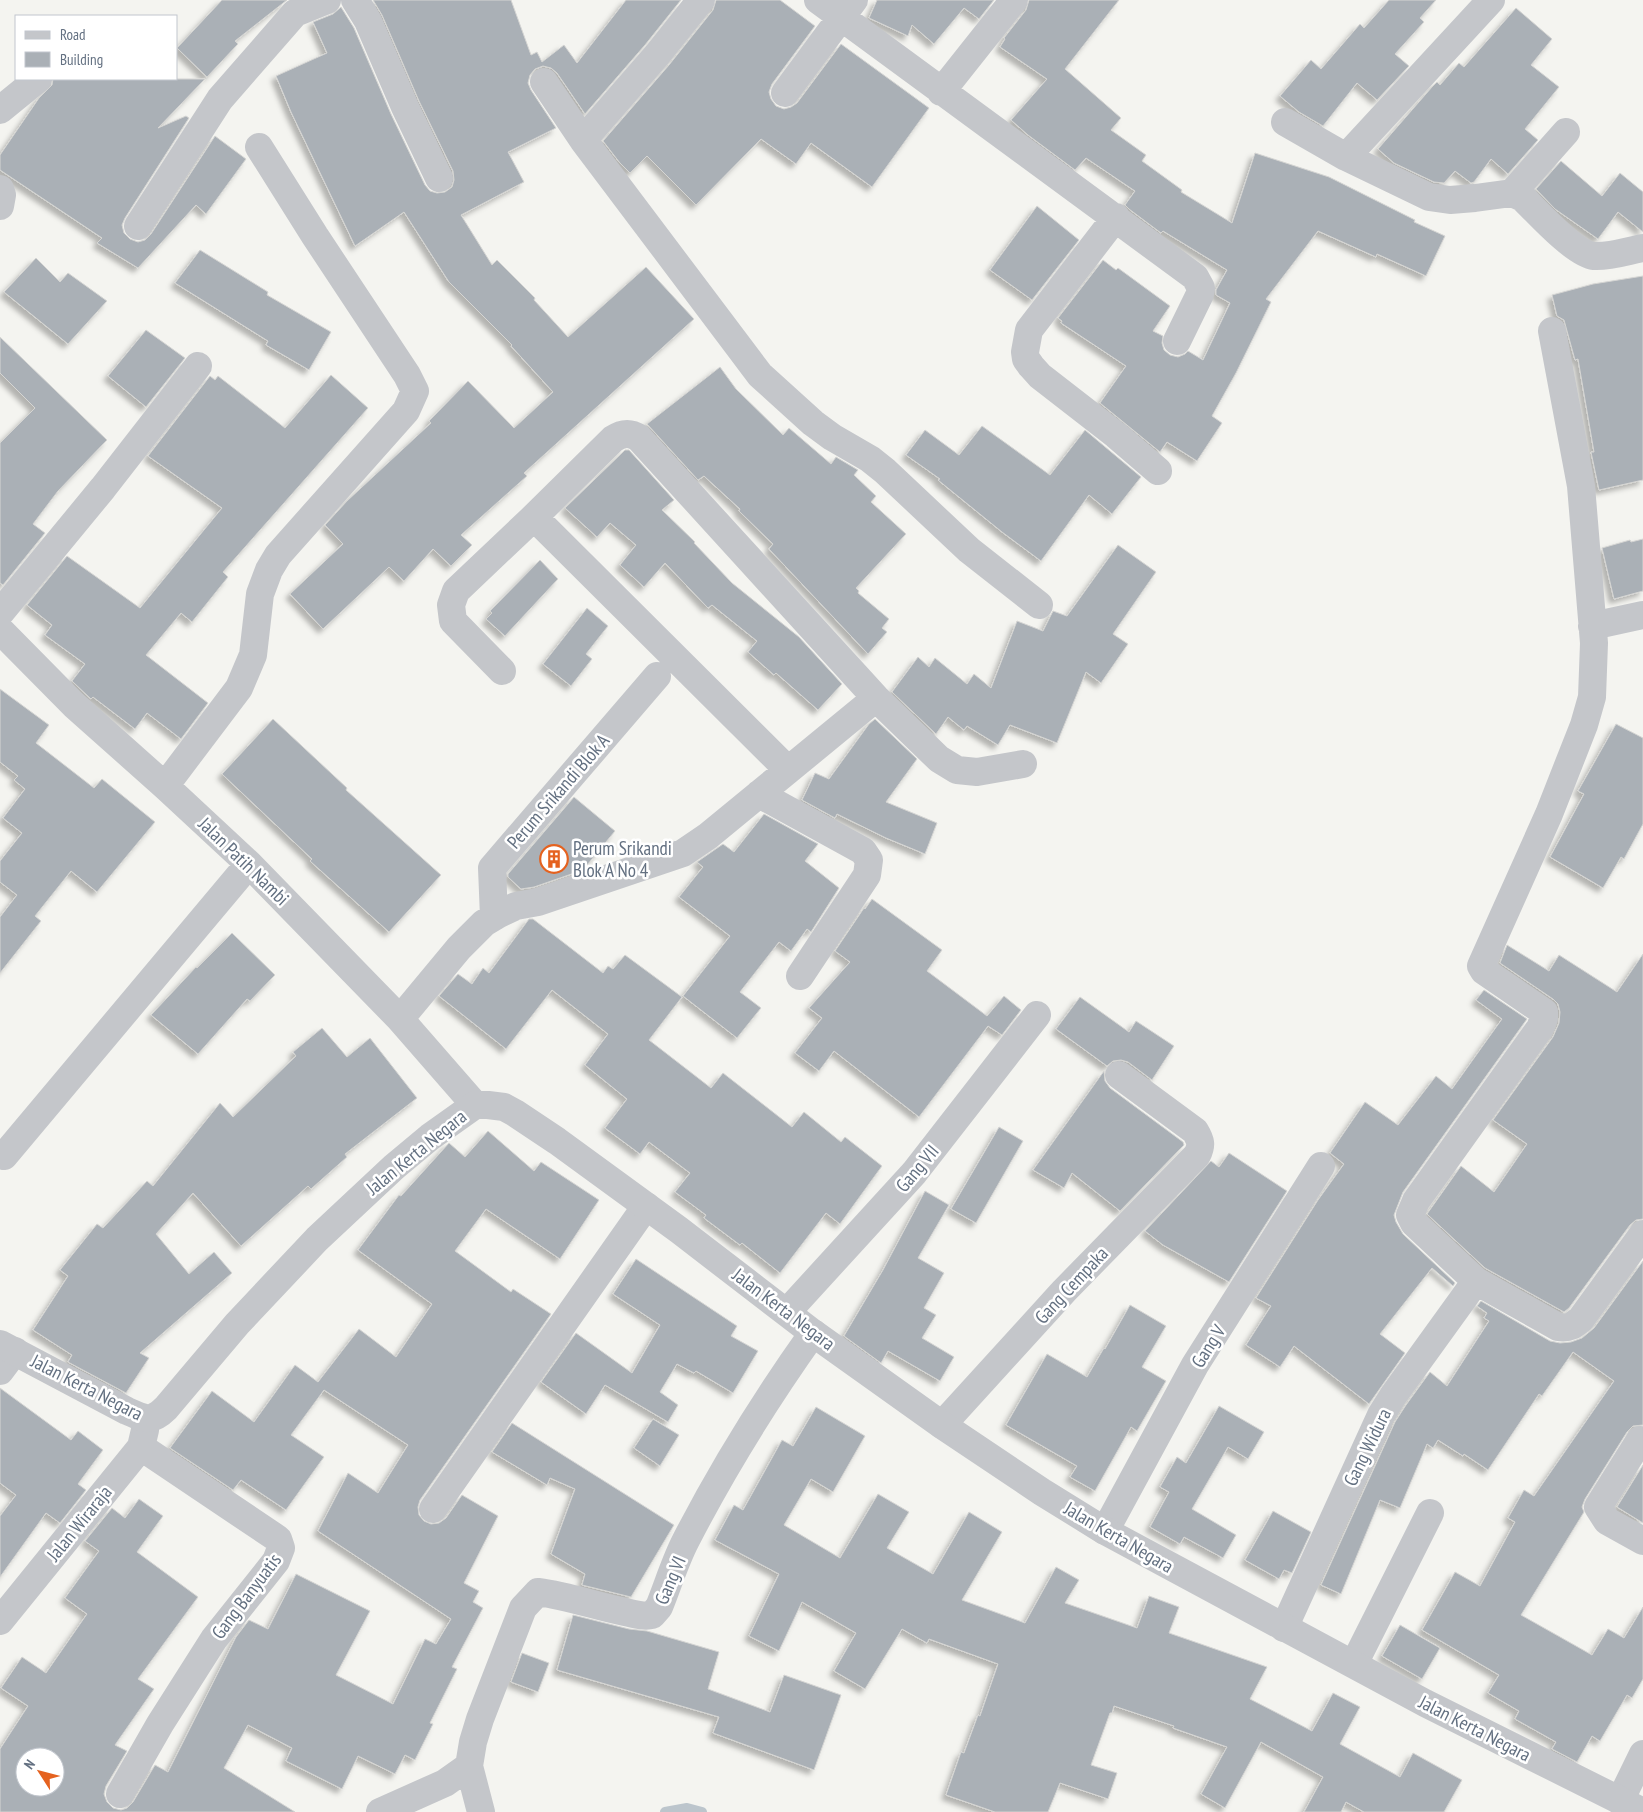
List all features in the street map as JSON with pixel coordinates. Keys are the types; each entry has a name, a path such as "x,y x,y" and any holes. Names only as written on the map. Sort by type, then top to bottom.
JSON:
{"street":[{"path":"138,226 220,99 292,6 328,0"},
{"path":"355,0 368,22 405,106 440,178"},
{"path":"583,140 657,55 701,0"},
{"path":"818,0 848,9 941,92 1187,269 1195,277 1201,288 1200,294 1177,341"},
{"path":"941,92 1014,0"},
{"path":"1346,157 1491,0"},
{"path":"785,93 848,9"},
{"path":"0,110 37,80"},
{"path":"544,82 583,140 760,375 813,423 832,437 870,459 885,471 968,550 1039,605"},
{"path":"1285,122 1346,157 1429,197 1458,199 1512,192 1523,198 1578,250 1592,256 1643,248"},
{"path":"1512,192 1566,132"},
{"path":"165,786 239,688 247,673 253,655 260,594 269,570 278,555 406,411 416,391 259,147"},
{"path":"0,189 2,195 0,206"},
{"path":"1116,217 1029,330 1025,352 1026,359 1040,376 1116,435 1158,471"},
{"path":"1552,331 1581,486 1594,643 1592,697 1584,725 1549,814 1481,966 1484,971 1544,1012 1544,1018 1540,1028 1416,1201 1410,1214 1414,1223 1476,1281 1558,1327 1565,1328 1573,1326 1582,1318 1643,1234"},
{"path":"0,613 103,488 198,366"},
{"path":"502,671 453,621 451,605 456,591 534,518 613,439 626,434 635,435 876,698 940,758 957,770 977,772 1023,764"},
{"path":"534,518 788,770"},
{"path":"1592,626 1643,614"},
{"name":"Jalan Patih Nambi","path":"0,630 74,705 249,864 400,1019 475,1105"},
{"name":"Perum Srikandi Blok A","path":"494,917 492,868 657,676"},
{"path":"400,1019 460,948 484,923 516,906 538,902 683,853 708,836 876,698"},
{"path":"759,794 863,851 870,860 867,875 800,976"},
{"path":"4,1156 249,864"},
{"name":"Gang VII","path":"787,1312 914,1173 1037,1015"},
{"name":"Gang Cempaka","path":"942,1424 1064,1291 1197,1155 1201,1147 1200,1139 1195,1131 1119,1075"},
{"name":"Jalan Kerta Negara","path":"5,1355 127,1411 148,1419 155,1418 166,1408 237,1324 331,1226 394,1167 430,1137 475,1105 488,1104 504,1107 646,1206 813,1332 942,1424 1042,1492 1105,1531 1425,1704 1634,1809"},
{"name":"Gang V","path":"1105,1531 1195,1365 1321,1166"},
{"path":"433,1509 646,1206"},
{"name":"Gang Widura","path":"1284,1628 1382,1415 1393,1396 1476,1281"},
{"name":"Gang VI","path":"469,1766 473,1742 480,1719 523,1608 538,1592 557,1594 642,1616 652,1615 659,1607 685,1542 732,1458 773,1390 813,1332"},
{"name":"Jalan Wiraraja","path":"0,1621 141,1447 148,1419"},
{"path":"1640,1440 1598,1507 1607,1521 1643,1541"},
{"name":"Gang Banyuatis","path":"120,1794 160,1724 214,1638 276,1561 281,1548 278,1539 141,1447"},
{"path":"1354,1664 1430,1513"},
{"path":"1634,1809 1643,1754"},
{"path":"380,1812 445,1783 469,1766 481,1812"}],"building":[{"path":"222,0 287,0 235,41 238,44 207,77 178,47"},
{"path":"373,0 511,0 531,55 537,52 542,62 564,45 577,63 626,0 681,0 585,114 557,73 551,68 543,66 535,69 530,75 528,83 556,128 508,152 524,182 461,215 492,265 497,260 535,298 534,300 568,337 646,267 694,319 524,473 527,476 461,535 472,545 451,566 433,549 404,581 389,567 323,629 290,594 343,544 325,525 347,501 431,423 429,421 468,381 514,428 553,392 512,345 449,282 404,212 355,246 291,112 276,76 327,53 313,22 333,14 341,7 354,28 391,114 425,185 430,191 437,193 445,192 452,187 454,180 453,171 419,101 382,15"},
{"path":"716,0 780,0 815,26 772,84 769,92 776,106 784,109 797,103 841,44 929,108 872,187 811,143 796,164 761,139 696,205 647,156 630,173 620,163 603,141 669,65 713,10"},
{"path":"877,0 994,0 979,19 964,8 934,44 912,25 908,36 869,18"},
{"path":"1029,0 1119,0 1065,69 1121,118 1111,130 1146,155 1142,161 1182,190 1181,192 1232,223 1255,153 1329,177 1415,220 1414,222 1445,236 1426,276 1377,254 1376,257 1318,231 1266,299 1271,302 1236,373 1212,416 1222,423 1197,461 1167,442 1160,452 1100,403 1126,366 1061,323 1062,321 1058,318 1103,260 1116,270 1118,268 1170,306 1153,331 1163,336 1164,350 1170,355 1178,357 1188,351 1203,360 1230,303 1216,295 1216,290 1227,270 1163,231 1161,233 1129,209 1125,205 1135,191 1086,158 1075,170 1011,120 1047,79 1000,47 1004,38 1026,10"},
{"path":"1389,0 1436,0 1420,18 1424,22 1395,54 1409,66 1377,100 1357,83 1323,126 1299,112 1280,96 1311,60 1321,69 1360,24 1364,28"},
{"path":"1516,8 1552,39 1531,65 1559,87 1525,129 1538,140 1508,174 1491,159 1474,182 1471,183 1455,171 1444,183 1434,182 1394,163 1378,149 1432,87 1437,82 1440,85 1459,63 1464,67"},
{"path":"205,79 158,128 186,116 189,118 125,218 122,225 124,233 130,239 138,242 145,240 151,234 215,136 246,159 206,214 196,205 138,268 97,243 102,238 0,170 0,155 39,98 52,85 53,80"},
{"path":"1561,161 1602,196 1620,173 1643,192 1643,232 1618,212 1598,239 1555,209 1536,189"},
{"path":"1037,206 1079,240 1032,300 990,270"},
{"path":"200,250 268,292 267,295 331,332 309,370 266,345 268,341 175,283"},
{"path":"36,258 60,282 68,273 107,301 68,344 4,292"},
{"path":"1643,276 1643,480 1599,490 1591,452 1594,452 1578,359 1575,360 1564,320 1557,316 1552,295 1593,284"},
{"path":"146,330 185,358 146,407 108,376"},
{"path":"0,337 107,440 58,491 33,524 45,533 3,585 0,583 0,443 35,408 0,373"},
{"path":"720,367 736,389 783,435 789,428 831,464 836,457 858,470 854,475 876,496 871,502 906,534 856,588 859,591 858,593 889,619 882,628 887,632 868,654 769,549 773,544 739,511 740,509 704,476 698,480 647,424"},
{"path":"331,375 368,408 223,572 228,577 192,622 181,613 146,655 208,703 181,739 147,713 135,729 93,697 91,699 72,681 85,664 45,635 52,625 27,605 67,556 140,608 222,508 148,456 210,376 215,380 218,376 285,428"},
{"path":"982,426 1050,475 1085,430 1141,477 1112,514 1089,495 1041,561 938,480 940,479 906,455 925,430 959,455"},
{"path":"625,450 629,450 674,500 662,510 695,542 732,583 799,637 842,684 818,710 776,673 774,675 748,652 757,641 712,605 708,608 665,563 644,587 620,565 636,545 610,523 597,537 565,508"},
{"path":"1643,539 1643,591 1614,599 1602,548 1630,540 1631,542"},
{"path":"1118,545 1156,572 1113,634 1128,644 1101,683 1086,672 1057,743 1010,725 998,745 967,726 964,730 948,717 936,734 892,692 918,657 929,667 935,658 967,684 974,674 991,688 1017,621 1043,631 1053,611 1067,616"},
{"path":"540,560 558,579 505,636 486,619 492,613 490,611"},
{"path":"587,608 608,626 586,654 592,659 571,686 543,664"},
{"path":"0,689 49,725 36,743 94,788 102,779 155,822 97,892 71,871 35,916 41,921 0,973 0,917 17,895 0,882 0,861 22,833 3,818 25,789 14,780 18,776 0,762"},
{"path":"273,719 347,788 346,790 441,875 389,932 310,861 312,859 222,774"},
{"path":"875,719 917,759 886,802 937,823 925,854 886,838 837,814 835,818 802,800 815,773 829,779 869,724"},
{"path":"1616,724 1643,738 1643,824 1624,859 1621,857 1603,888 1550,857 1584,794 1578,791"},
{"path":"574,797 615,831 583,870 534,887 521,889 508,877 508,874"},
{"path":"764,814 818,844 805,861 839,888 811,932 807,929 791,951 779,942 740,992 761,1008 737,1038 683,996 730,936 679,897 703,867 697,862 723,844 734,852"},
{"path":"872,899 942,950 927,971 987,1016 1004,996 1021,1010 1002,1035 988,1026 919,1117 834,1051 819,1071 795,1053 822,1018 809,1008 850,962 835,951"},
{"path":"529,919 533,919 603,973 608,966 613,969 625,955 682,997 649,1040 711,1088 723,1073 792,1127 804,1112 841,1142 845,1137 882,1166 840,1224 826,1213 780,1273 742,1243 740,1245 704,1218 706,1215 675,1192 690,1173 649,1142 640,1154 605,1128 627,1099 585,1065 608,1034 552,990 506,1049 439,996 458,974 472,984 483,968 489,973"},
{"path":"232,933 275,975 250,1001 247,999 198,1054 151,1015 196,967"},
{"path":"1507,945 1549,971 1559,955 1617,992 1643,954 1643,1219 1636,1220 1630,1225 1569,1308 1564,1312 1485,1268 1427,1214 1461,1166 1494,1192 1527,1144 1493,1120 1553,1037 1559,1023 1560,1012 1558,1004 1553,999 1500,963"},
{"path":"1484,990 1527,1019 1403,1192 1394,1215 1403,1234 1455,1283 1453,1286 1432,1268 1380,1334 1405,1353 1369,1404 1294,1346 1280,1367 1246,1345 1271,1306 1256,1298 1318,1200 1344,1164 1330,1153 1365,1102 1398,1125 1436,1076 1452,1089 1502,1019 1476,1000"},
{"path":"1080,997 1129,1032 1136,1021 1174,1046 1152,1080 1128,1062 1121,1060 1113,1061 1107,1066 1056,1029"},
{"path":"322,1028 347,1057 370,1038 417,1098 345,1154 347,1157 311,1189 308,1186 241,1246 193,1193 156,1234 189,1274 214,1252 232,1273 140,1353 149,1358 126,1393 68,1362 72,1355 33,1330 68,1276 60,1270 97,1224 103,1228 147,1181 153,1186 220,1103 233,1117 296,1056 293,1052"},
{"path":"1104,1071 1105,1081 1110,1088 1183,1142 1184,1145 1120,1211 1072,1173 1064,1188 1033,1170"},
{"path":"999,1127 1023,1141 976,1223 951,1209"},
{"path":"488,1131 534,1171 541,1162 599,1200 560,1259 486,1209 455,1251 511,1292 513,1289 551,1314 420,1500 418,1507 419,1515 424,1521 431,1524 439,1523 446,1518 462,1495 498,1516 464,1583 479,1591 473,1602 483,1608 452,1667 457,1669 430,1723 433,1724 415,1760 405,1755 395,1774 358,1756 342,1789 286,1761 292,1748 248,1725 224,1768 295,1812 0,1812 0,1749 28,1706 1,1688 22,1657 46,1673 87,1614 65,1598 99,1551 85,1541 112,1508 125,1518 139,1499 163,1516 137,1552 198,1597 138,1679 154,1689 115,1745 127,1751 106,1786 104,1794 107,1802 113,1808 121,1810 127,1808 133,1802 155,1765 168,1772 236,1637 249,1620 268,1629 296,1574 370,1611 336,1675 393,1704 425,1639 436,1644 451,1619 318,1531 348,1473 378,1493 408,1445 324,1390 291,1435 324,1457 286,1510 241,1480 233,1490 170,1448 212,1391 254,1422 295,1365 318,1382 359,1329 396,1357 432,1304 358,1250 399,1195 401,1196 449,1143 465,1157"},
{"path":"1229,1153 1287,1191 1229,1282 1163,1245 1145,1231 1211,1161 1219,1167"},
{"path":"925,1191 949,1205 918,1258 944,1273 924,1308 936,1315 922,1338 954,1357 940,1381 888,1351 881,1363 844,1336 883,1270"},
{"path":"636,1259 737,1326 731,1336 758,1351 733,1393 696,1371 694,1373 677,1364 660,1392 678,1405 668,1422 605,1385 586,1414 541,1382 576,1333 632,1373 660,1325 613,1294"},
{"path":"1643,1261 1643,1425 1633,1426 1627,1432 1585,1499 1582,1507 1584,1512 1521,1615 1592,1655 1608,1629 1624,1638 1643,1607 1643,1679 1632,1698 1627,1695 1600,1741 1592,1736 1577,1762 1552,1749 1556,1742 1515,1719 1519,1711 1488,1693 1499,1675 1422,1630 1455,1572 1480,1586 1515,1522 1508,1518 1524,1490 1534,1496 1614,1381 1573,1352 1542,1396 1539,1394 1488,1470 1438,1440 1433,1448 1427,1444 1400,1508 1380,1500 1341,1594 1321,1585 1395,1422 1430,1372 1447,1386 1489,1321 1484,1318 1487,1313 1477,1306 1481,1301 1550,1341 1560,1343 1571,1342 1582,1338 1594,1328"},
{"path":"1130,1305 1166,1326 1142,1367 1166,1381 1137,1431 1131,1427 1095,1491 1070,1477 1077,1466 1006,1425 1047,1354 1087,1377"},
{"path":"0,1388 71,1440 78,1431 103,1450 78,1484 86,1490 60,1523 46,1513 0,1577 0,1516 16,1495 0,1483"},
{"path":"1219,1406 1264,1432 1248,1459 1228,1447 1192,1509 1236,1535 1223,1558 1184,1537 1180,1544 1150,1527 1169,1492 1160,1487 1177,1457 1186,1463"},
{"path":"816,1407 865,1436 833,1492 811,1479 784,1525 840,1558 878,1494 909,1512 887,1548 933,1574 969,1512 1002,1532 962,1600 1025,1623 1056,1567 1079,1580 1065,1603 1137,1628 1149,1596 1179,1607 1169,1633 1267,1667 1250,1699 1312,1731 1333,1693 1360,1707 1340,1744 1400,1777 1413,1753 1462,1780 1444,1812 1364,1812 1346,1802 1341,1812 1304,1812 1323,1777 1261,1742 1225,1808 1201,1794 1227,1747 1173,1728 1174,1726 1114,1706 1091,1765 1117,1773 1108,1799 1060,1783 1048,1812 995,1812 946,1795 961,1752 964,1753 978,1715 980,1716 998,1664 929,1639 927,1643 902,1629 865,1689 834,1671 856,1633 802,1602 779,1651 749,1636 779,1574 715,1540 734,1505 743,1510 782,1440 793,1446"},
{"path":"653,1419 679,1435 660,1466 634,1448"},
{"path":"512,1423 674,1525 631,1597 582,1585 585,1574 551,1554 575,1489 550,1478 547,1485 492,1452"},
{"path":"1643,1465 1643,1523 1617,1507"},
{"path":"1273,1511 1311,1532 1292,1573 1284,1570 1279,1579 1245,1560"},
{"path":"573,1615 629,1629 647,1631 719,1652 708,1689 770,1712 784,1675 841,1695 814,1770 713,1733 719,1717 557,1670"},
{"path":"1400,1625 1440,1648 1422,1679 1382,1656"},
{"path":"522,1653 549,1663 538,1692 511,1682"}],"waterway":[{"path":"665,1812 687,1808 702,1812"}],"place":[{"name":"Perum Srikandi Blok A No 4","path":"554,859"}]}
